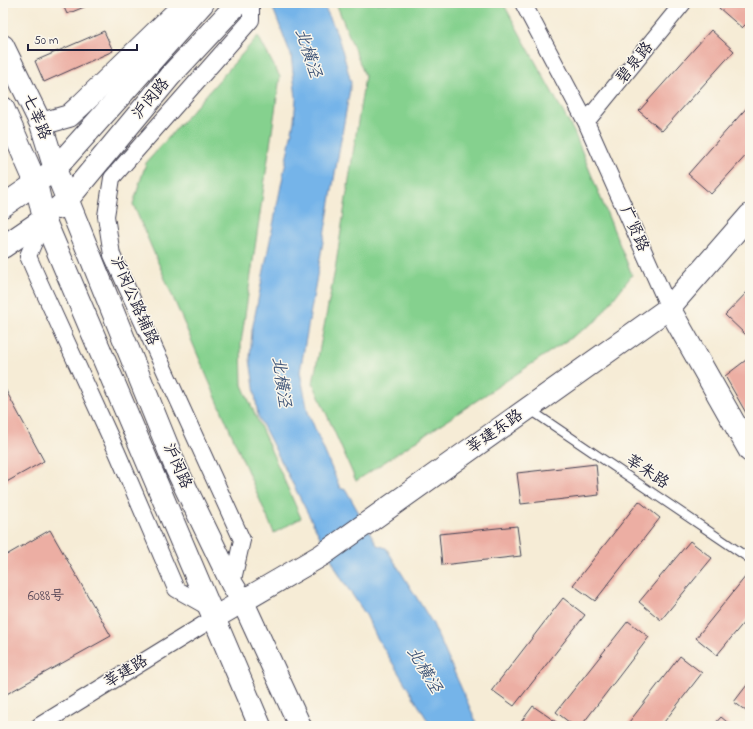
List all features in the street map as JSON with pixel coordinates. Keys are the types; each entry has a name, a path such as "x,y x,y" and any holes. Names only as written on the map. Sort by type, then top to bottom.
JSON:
{"main road":[{"path":"41,124 69,116 186,3"},
{"name":"沪闵路","path":"203,3 55,169 36,183 44,219 260,726"},
{"name":"沪闵路","path":"44,219 68,199 170,76 238,3"},
{"name":"七莘路","path":"3,46 41,124 55,169"},
{"name":"七莘路","path":"3,108 36,183"},
{"name":"沪闵路","path":"55,169 177,470 237,592 300,726"},
{"path":"3,206 36,183"},
{"name":"莘建东路","path":"211,612 237,592 322,555 669,308 750,215"},
{"path":"3,247 44,219"},
{"name":"广贤路","path":"669,308 750,451"}],"street":[{"name":"沪闵公路辅路","path":"237,592 242,540 112,255 106,216 112,178 250,20 251,3"},
{"name":"广贤路","path":"523,3 586,122 669,308"},
{"name":"碧泉路","path":"586,122 683,3"},
{"path":"44,219 28,256 117,452 176,589 211,612"},
{"name":"莘建路","path":"39,726 211,612"}],"lane":[{"name":"莘朱路","path":"528,408 750,559"}],"green space":[{"path":"336,3 503,3 574,132 632,275 596,321 356,481 313,383 335,270 365,76"},
{"path":"258,36 280,77 241,343 242,385 301,518 274,533 133,204 146,163"}],"water":[{"name":"北横泾","path":"271,3 322,3 336,32 351,83 300,372 308,412 340,488 346,490 377,545 386,548 433,624 478,726 431,726 376,636 366,615 341,578 258,416 250,359 252,330 294,121 296,98 291,55"}],"building":[{"path":"62,3 94,3 67,14"},
{"path":"724,3 750,3 750,20 742,28 719,8"},
{"path":"711,30 734,51 662,131 639,111"},
{"path":"104,31 113,51 44,82 35,61"},
{"path":"750,104 750,151 711,194 688,174"},
{"path":"750,289 750,331 746,335 725,315"},
{"path":"750,357 750,420 725,376"},
{"path":"3,385 44,461 3,484"},
{"path":"596,464 599,495 521,504 517,473"},
{"path":"639,501 660,518 595,601 573,585"},
{"path":"517,526 521,556 442,565 439,534"},
{"path":"50,530 111,636 3,696 3,557"},
{"path":"690,541 712,558 661,620 639,602"},
{"path":"746,576 750,579 750,615 717,655 696,638"},
{"path":"563,598 585,615 514,706 492,690"},
{"path":"628,621 649,637 581,726 574,726 556,712"},
{"path":"680,656 702,673 661,726 626,726"},
{"path":"750,681 750,714 734,702"},
{"path":"533,706 559,724 557,726 518,726"},
{"path":"721,717 732,726 713,726"}]}
